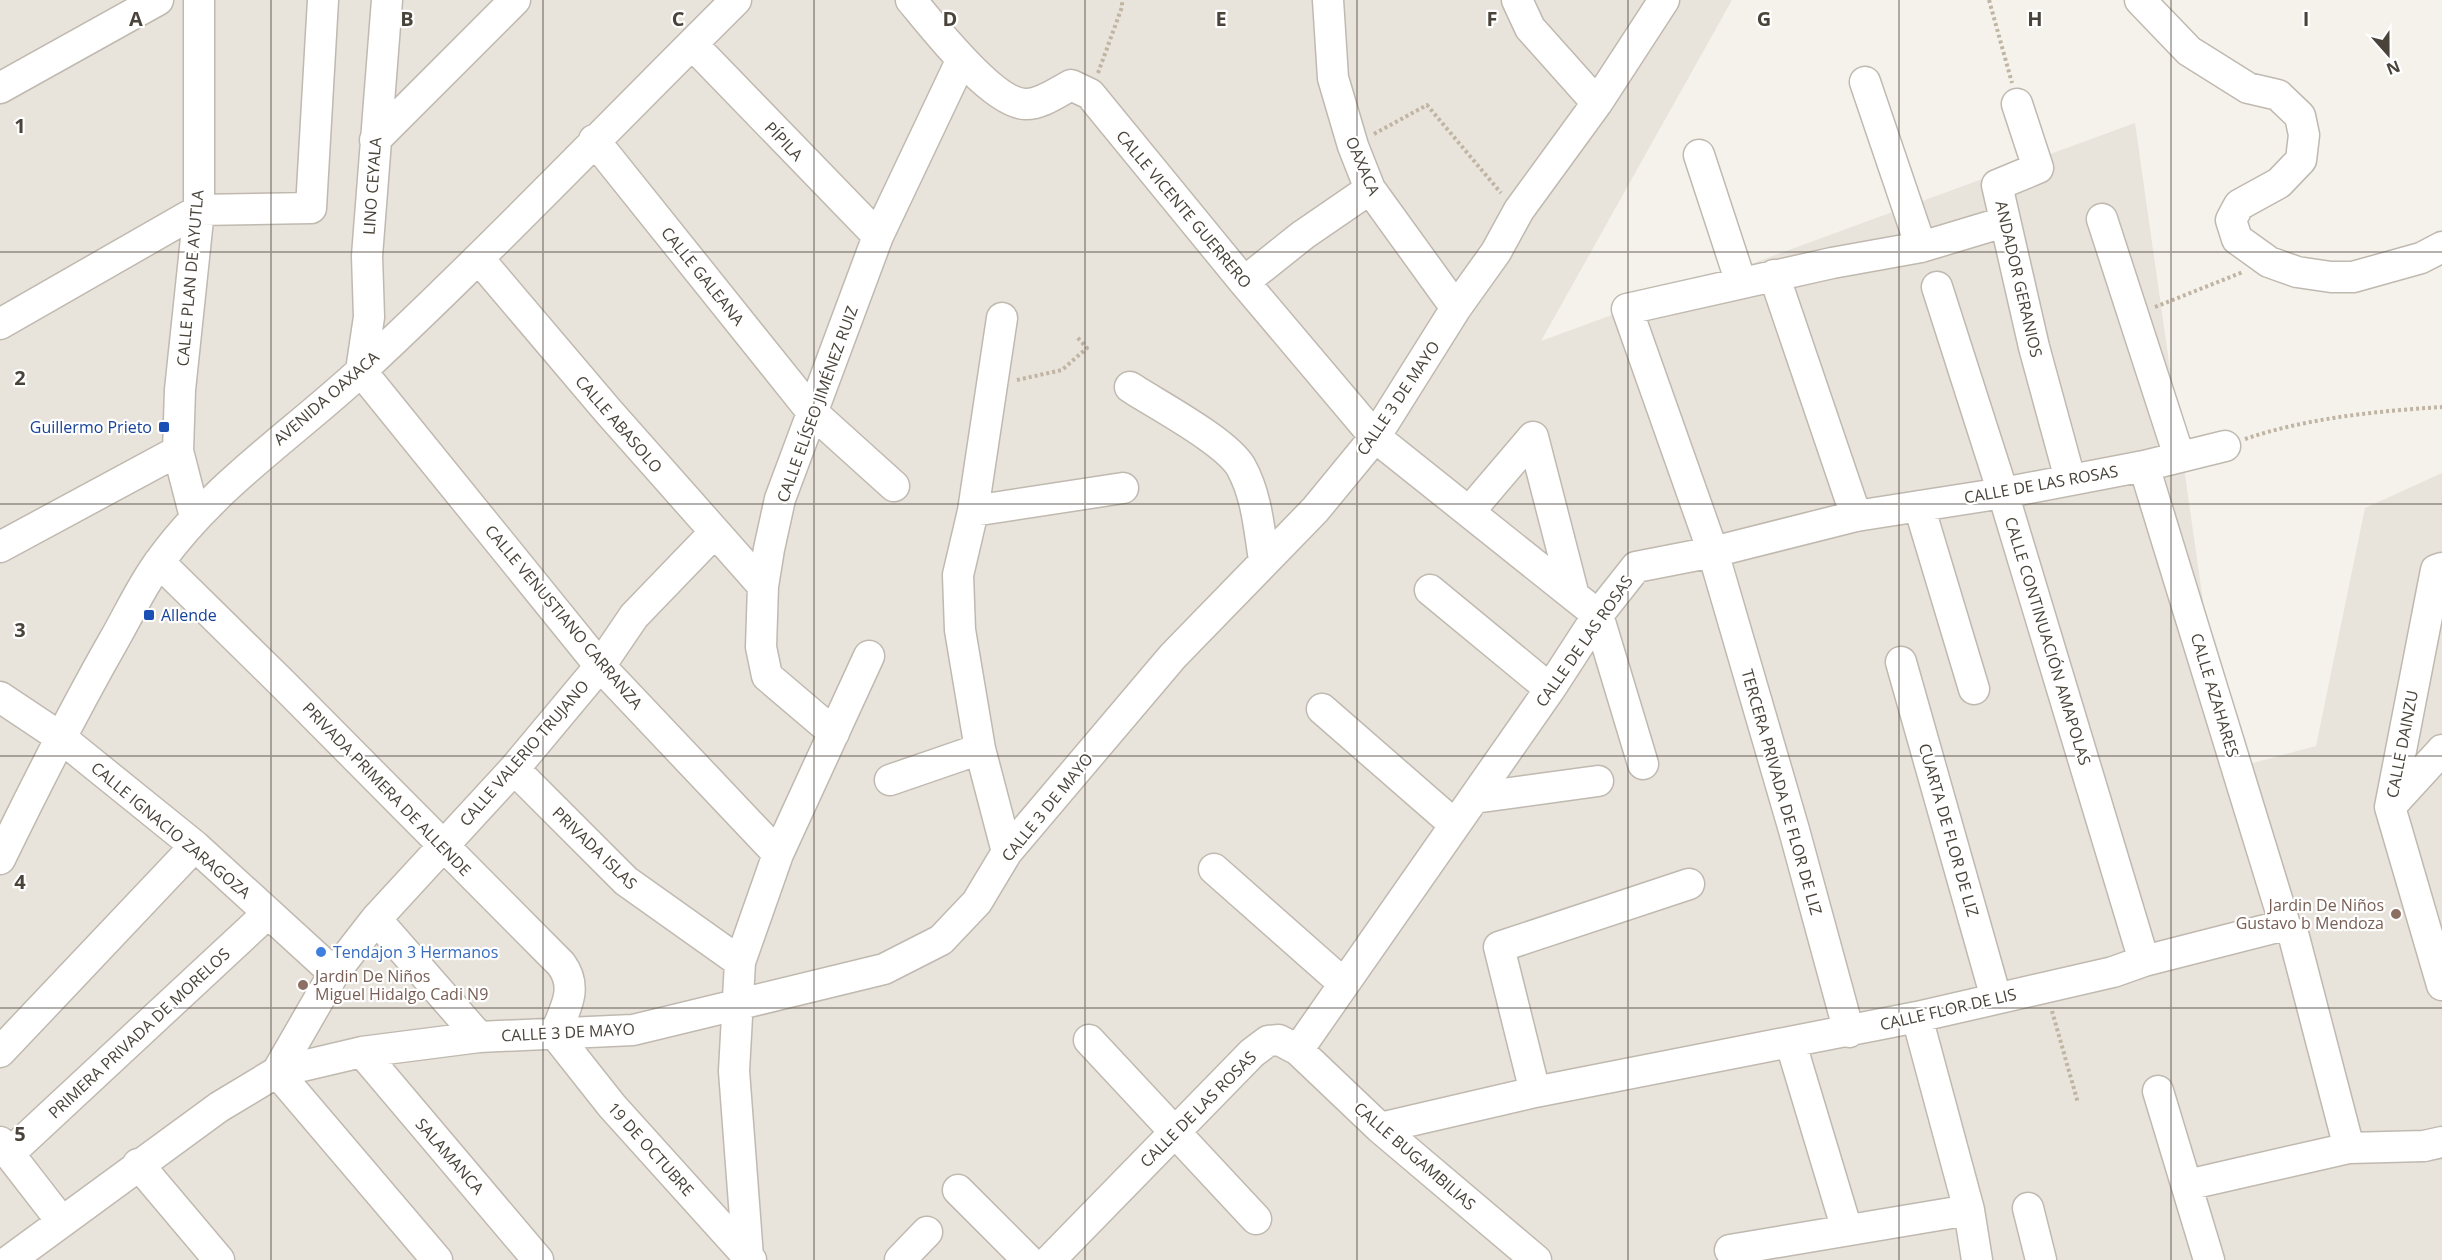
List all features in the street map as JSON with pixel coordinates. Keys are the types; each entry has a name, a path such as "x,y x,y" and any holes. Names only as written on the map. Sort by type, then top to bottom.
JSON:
{"street":[{"path":"0,88 158,0"},
{"name":"CALLE PLAN DE AYUTLA","path":"195,517 178,451 180,390 199,210 199,0"},
{"path":"0,324 199,210 311,208 323,0"},
{"name":"LINO CEYALA","path":"361,371 369,317 367,256 387,0"},
{"path":"375,140 515,0"},
{"name":"AVENIDA OAXACA","path":"0,860 60,737 159,562 195,517 267,449 361,371 479,260 594,140 736,0"},
{"path":"911,0 961,61 994,88 1022,105 1032,104 1071,86 1090,94"},
{"name":"OAXACA","path":"1328,0 1333,78 1353,146 1370,189 1456,308"},
{"path":"1517,0 1530,28 1597,104"},
{"name":"CALLE 3 DE MAYO","path":"10,1260 138,1164 219,1107 278,1072 362,1052 479,1036 633,1030 884,969 942,940 977,902 1007,852 1173,656 1315,510 1375,437 1456,308 1496,252 1518,210 1597,104 1664,0"},
{"path":"2140,0 2189,51 2248,88 2278,95 2300,116 2304,135 2301,160 2278,183 2239,205 2231,220 2237,239 2269,262 2297,273 2354,277 2421,258 2442,247"},
{"name":"PÍPILA","path":"692,44 878,237"},
{"name":"CALLE ELÍSEO JIMÉNEZ RUIZ","path":"834,733 767,676 761,647 763,586 780,499 878,237 961,61"},
{"path":"1866,82 1921,247"},
{"name":"CALLE VICENTE GUERRERO","path":"1090,94 1375,437 1598,615"},
{"name":"ANDADOR GERANIOS","path":"2017,104 2038,168 1997,185 2004,222 2070,479"},
{"name":"CALLE GALEANA","path":"594,140 812,412 894,486"},
{"path":"1699,155 1741,283 1921,247 2004,222"},
{"path":"1244,282 1303,235 1370,189"},
{"path":"2102,219 2179,456"},
{"name":"CALLE ABASOLO","path":"479,260 763,586"},
{"path":"1774,275 1856,516"},
{"name":"TERCERA PRIVADA DE FLOR DE LIZ","path":"1741,283 1627,309 1713,552 1791,819 1849,1032"},
{"name":"CALLE CONTINUACIÓN AMAPOLAS","path":"1937,287 2004,493 2144,961"},
{"path":"1002,318 973,511 958,575 960,630 980,749 1007,852"},
{"name":"CALLE VENUSTIANO CARRANZA","path":"361,371 600,666 778,854"},
{"path":"1130,387 1218,444 1240,466 1254,497 1264,560"},
{"path":"1469,512 1533,437 1574,596"},
{"name":"CALLE DE LAS ROSAS","path":"1050,1260 1223,1081 1268,1041 1279,1040 1298,1050 1550,689 1598,615 1636,567 1713,552 1856,516 2004,493 2225,446"},
{"path":"0,547 178,451"},
{"name":"CALLE AZAHARES","path":"2144,465 2285,925"},
{"path":"973,511 1123,488"},
{"path":"1918,506 1974,689"},
{"name":"CALLE VALERIO TRUJANO","path":"278,1072 334,973 376,919 514,769 600,666 634,615 714,532"},
{"name":"PRIVADA PRIMERA DE ALLENDE","path":"159,562 561,964 569,975 571,986 555,1034"},
{"name":"CALLE DAINZU","path":"2439,569 2390,807 2442,985"},
{"path":"1430,590 1550,689"},
{"path":"1598,615 1643,764"},
{"path":"750,1259 734,1071 740,962 778,854 869,657"},
{"name":"CUARTA DE FLOR DE LIZ","path":"1901,662 1996,998"},
{"name":"CALLE IGNACIO ZARAGOZA","path":"0,697 60,737 195,846 334,973"},
{"path":"1322,709 1455,825"},
{"path":"890,780 980,749"},
{"path":"2390,807 2442,750"},
{"name":"PRIVADA ISLAS","path":"514,769 626,881 740,962"},
{"path":"1474,798 1598,781"},
{"path":"0,1052 195,846"},
{"path":"1214,869 1343,983"},
{"path":"1535,1092 1499,947 1689,884"},
{"name":"PRIMERA PRIVADA DE MORELOS","path":"5,1148 268,913"},
{"path":"376,919 479,1036"},
{"path":"2285,925 2294,937 2349,1148"},
{"name":"CALLE FLOR DE LIS","path":"1380,1128 1535,1092 1791,1044 1917,1017 2113,972 2144,961 2285,925"},
{"path":"1917,1017 1969,1210 1977,1260"},
{"name":"19 DE OCTUBRE","path":"555,1034 612,1106 750,1259"},
{"path":"1089,1040 1256,1219"},
{"path":"1791,1044 1847,1230"},
{"name":"CALLE BUGAMBILIAS","path":"1298,1050 1380,1128 1536,1260"},
{"name":"SALAMANCA","path":"362,1052 538,1260"},
{"path":"278,1072 437,1260"},
{"path":"2158,1090 2209,1260"},
{"path":"2187,1185 2349,1148 2424,1146 2442,1142"},
{"path":"5,1148 62,1222"},
{"path":"138,1164 219,1260"},
{"path":"958,1190 1028,1260"},
{"path":"2028,1208 2041,1260"},
{"path":"1730,1250 1969,1210"},
{"path":"900,1260 927,1232"}],"path":[{"path":"1090,94 1122,7 1122,0"},
{"path":"1989,0 2017,104"},
{"path":"1353,146 1427,105 1487,179 1518,210"},
{"path":"2134,315 2269,262"},
{"path":"993,385 1062,370 1087,348 1077,337"},
{"path":"2225,446 2255,436 2321,421 2396,410 2442,407"},
{"path":"2045,987 2078,1102"}],"shaded area":[{"path":"0,0 1732,0 1541,341 2135,123 2227,770 2316,746 2365,508 2442,473 2442,1260 0,1260"}],"place":[{"name":"Guillermo Prieto","path":"164,427"},
{"name":"Allende","path":"149,615"},
{"name":"Jardin De Niños Gustavo b Mendoza","path":"2396,914"},
{"name":"Tendajon 3 Hermanos","path":"321,952"},
{"name":"Jardin De Niños Miguel Hidalgo Cadi N9","path":"303,985"}]}
